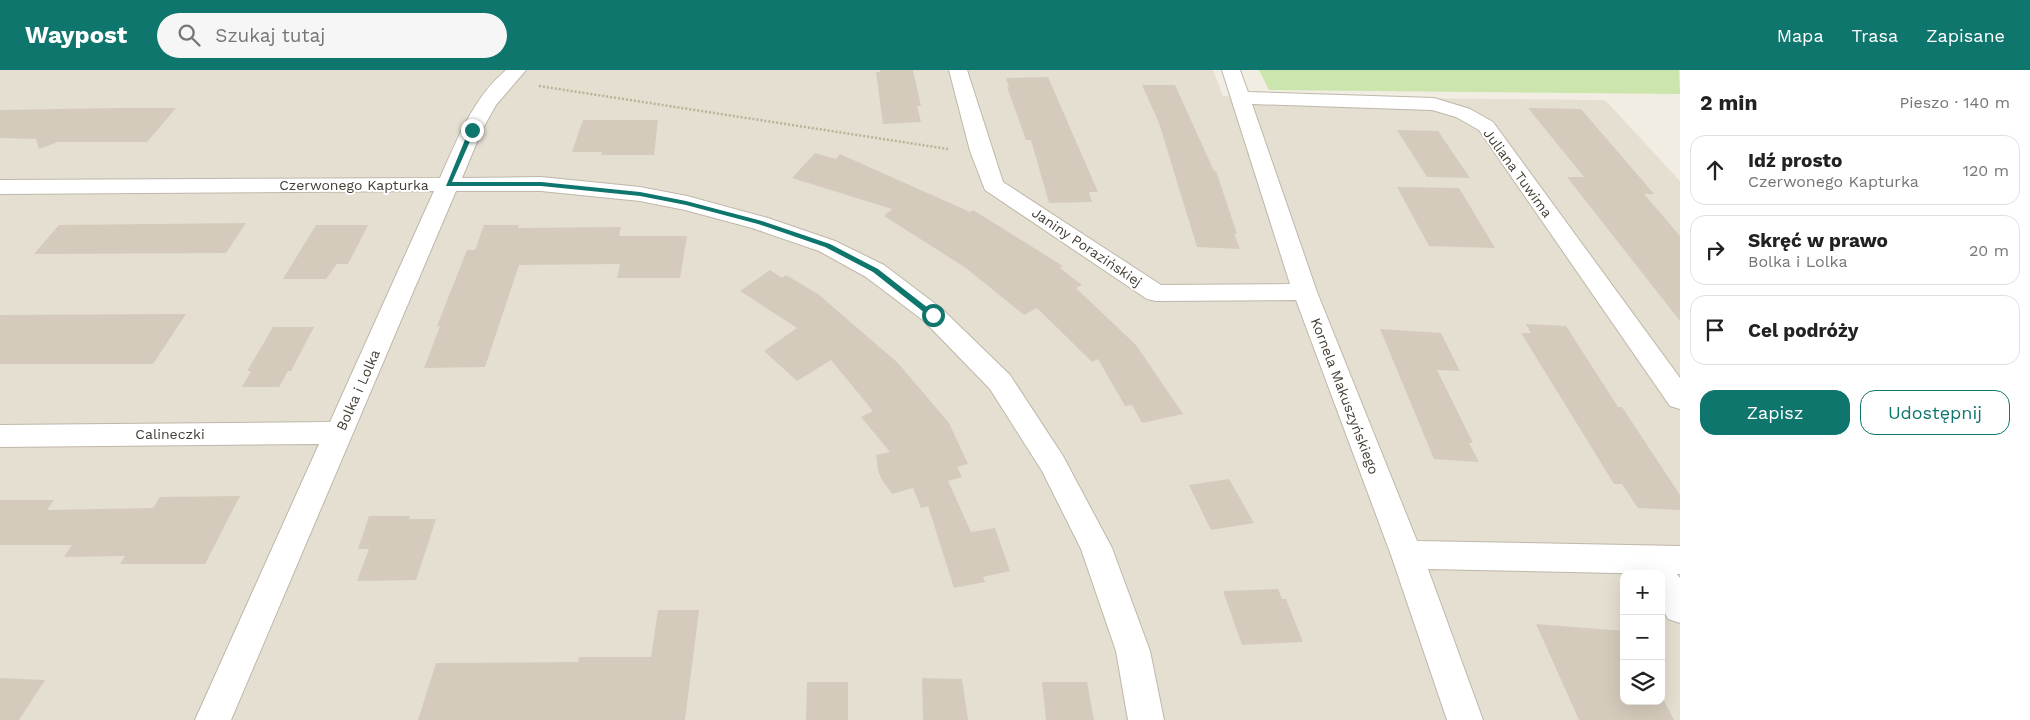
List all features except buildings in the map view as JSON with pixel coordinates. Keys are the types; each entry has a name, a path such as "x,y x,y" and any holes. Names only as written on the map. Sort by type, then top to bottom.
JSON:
{"street":[{"name":"Janiny Porazińskiej","path":"958,70 981,151 994,185 1156,293 1305,292"},
{"name":"Kornela Makuszyńskiego","path":"1231,70 1305,292 1407,555 1465,720"},
{"name":"Bolka i Lolka","path":"213,720 448,184 486,102 511,75"},
{"name":"Juliana Tuwima","path":"1239,98 1434,104 1463,112 1486,126 1680,400"},
{"name":"Czerwonego Kapturka","path":"0,186 541,184 640,194 760,223 827,246 875,270 933,315 1000,382 1053,464 1096,548 1133,650 1146,720"},
{"name":"Calineczki","path":"0,436 339,433"},
{"path":"1407,555 1663,568 1680,608"}],"path":[{"path":"511,75 906,143 962,151 981,151"}],"shaded area":[{"path":"0,70 1213,70 1223,96 1605,100 1680,181 1680,720 0,720"}],"green space":[{"path":"1259,70 1679,70 1680,94 1269,90"}],"route":[{"path":"472,130 448,184 541,184 640,194 760,223 827,246 875,270 933,315"}]}
